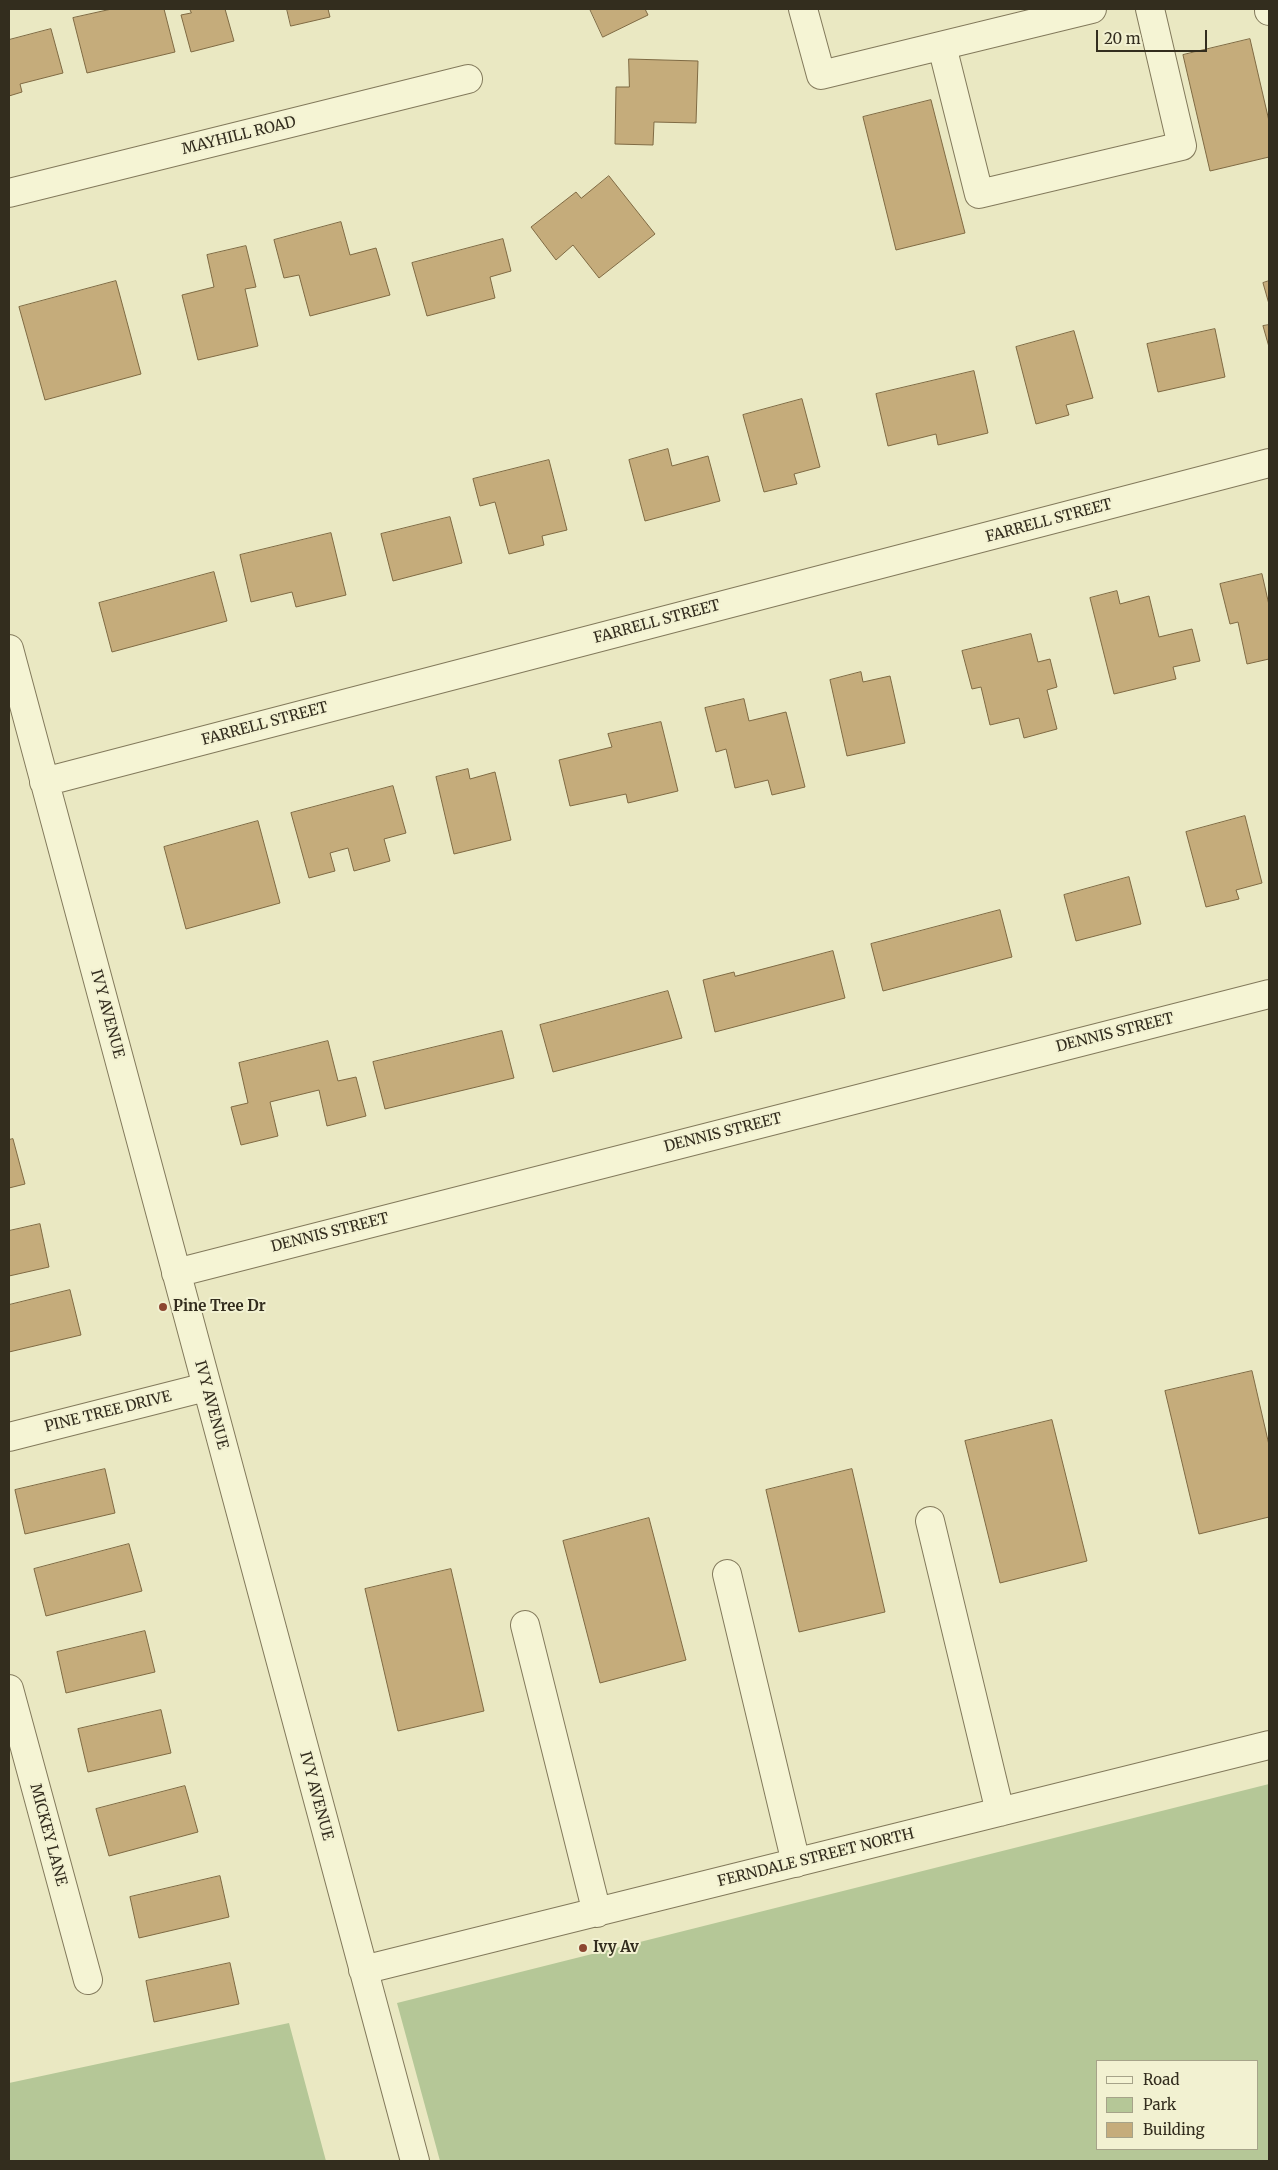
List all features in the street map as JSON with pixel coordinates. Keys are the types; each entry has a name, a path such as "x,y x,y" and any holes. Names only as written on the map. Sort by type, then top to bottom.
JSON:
{"street":[{"path":"803,9 820,75 1092,9"},
{"path":"942,46 979,194 1182,146 1150,9"},
{"name":"MAYHILL ROAD","path":"9,194 468,79"},
{"name":"FARRELL STREET","path":"44,782 1269,463"},
{"name":"IVY AVENUE","path":"9,649 415,2161"},
{"name":"DENNIS STREET","path":"176,1272 1269,994"},
{"name":"PINE TREE DRIVE","path":"9,1437 206,1387"},
{"path":"930,1521 1000,1812"},
{"path":"727,1574 796,1863"},
{"path":"526,1625 597,1913"},
{"name":"MICKEY LANE","path":"9,1689 88,1980"},
{"name":"FERNDALE STREET NORTH","path":"363,1970 1269,1745"}],"green space":[{"path":"1269,1784 1269,2161 440,2161 397,2003"},
{"path":"289,2023 326,2161 9,2161 9,2083"}],"building":[{"path":"112,9 164,9 175,52 87,73 73,18"},
{"path":"190,9 225,9 234,41 191,52 181,15 191,13"},
{"path":"287,9 328,9 330,17 291,26"},
{"path":"590,9 645,9 648,15 603,37"},
{"path":"51,29 63,73 20,84 22,92 9,96 9,40"},
{"path":"1250,39 1269,121 1269,157 1210,171 1183,55"},
{"path":"629,59 698,61 696,123 654,122 653,145 615,144 616,87 629,87"},
{"path":"931,100 965,233 896,250 863,117"},
{"path":"609,176 655,234 599,278 573,245 556,260 531,227 576,192 581,198"},
{"path":"341,222 350,255 376,248 390,295 310,316 299,275 284,278 274,240"},
{"path":"503,239 511,271 490,277 495,298 427,316 412,263"},
{"path":"246,246 256,287 245,289 258,346 198,360 182,295 214,287 207,255"},
{"path":"116,281 141,374 45,400 19,307"},
{"path":"1269,281 1269,304 1263,283"},
{"path":"1269,325 1269,347 1263,326"},
{"path":"1215,329 1225,377 1158,392 1147,344"},
{"path":"1074,331 1093,398 1066,405 1069,415 1036,424 1016,347"},
{"path":"974,371 988,433 938,445 936,434 888,446 876,394"},
{"path":"802,399 820,467 794,474 797,484 764,492 743,415"},
{"path":"668,449 672,466 708,456 720,501 645,521 629,460"},
{"path":"549,460 567,530 542,536 544,545 509,554 495,502 480,506 473,479"},
{"path":"450,517 462,563 393,581 381,534"},
{"path":"331,533 346,595 296,607 292,592 251,602 240,555"},
{"path":"214,572 227,621 112,652 99,603"},
{"path":"1262,574 1269,605 1269,659 1247,664 1238,622 1230,624 1220,584"},
{"path":"1117,591 1120,604 1149,596 1159,637 1192,629 1200,661 1173,667 1176,679 1114,694 1090,598"},
{"path":"1031,634 1038,662 1050,659 1057,687 1047,690 1057,729 1024,738 1019,718 990,725 981,687 972,689 962,651"},
{"path":"861,672 863,682 890,676 905,743 847,756 830,680"},
{"path":"744,699 749,721 786,712 805,787 772,795 768,780 735,788 726,749 716,752 705,708"},
{"path":"661,722 678,791 628,803 626,794 570,806 559,760 612,747 608,734"},
{"path":"468,769 470,779 495,772 511,840 454,854 436,777"},
{"path":"393,786 406,833 384,839 390,861 354,871 348,848 330,853 335,871 309,878 291,813"},
{"path":"1245,816 1262,883 1236,890 1239,899 1206,907 1186,832"},
{"path":"258,821 280,903 186,929 164,847"},
{"path":"1129,877 1141,924 1076,941 1064,895"},
{"path":"1000,910 1012,957 883,991 871,944"},
{"path":"833,951 845,998 715,1032 703,980 734,972 735,976"},
{"path":"668,991 682,1038 553,1072 540,1025"},
{"path":"502,1031 514,1078 385,1109 373,1062"},
{"path":"328,1041 338,1081 356,1077 366,1116 327,1126 319,1090 270,1102 278,1136 241,1145 231,1107 248,1103 239,1063"},
{"path":"13,1139 25,1184 9,1188 9,1140"},
{"path":"40,1224 49,1267 9,1276 9,1231"},
{"path":"70,1290 81,1335 9,1352 9,1305"},
{"path":"1252,1371 1269,1445 1269,1517 1199,1534 1165,1391"},
{"path":"1052,1420 1087,1561 1000,1583 965,1441"},
{"path":"105,1469 115,1513 25,1534 15,1490"},
{"path":"852,1469 885,1612 799,1632 766,1490"},
{"path":"649,1518 686,1660 600,1683 563,1541"},
{"path":"129,1544 142,1591 46,1616 34,1569"},
{"path":"451,1569 484,1711 398,1731 365,1589"},
{"path":"145,1631 155,1672 66,1693 57,1652"},
{"path":"161,1710 171,1753 88,1772 78,1729"},
{"path":"185,1786 198,1832 109,1856 96,1809"},
{"path":"220,1876 229,1917 139,1938 130,1897"},
{"path":"230,1963 239,2004 154,2022 146,1981"}],"place":[{"name":"Pine Tree Dr","path":"163,1307"},
{"name":"Ivy Av","path":"583,1948"}]}
